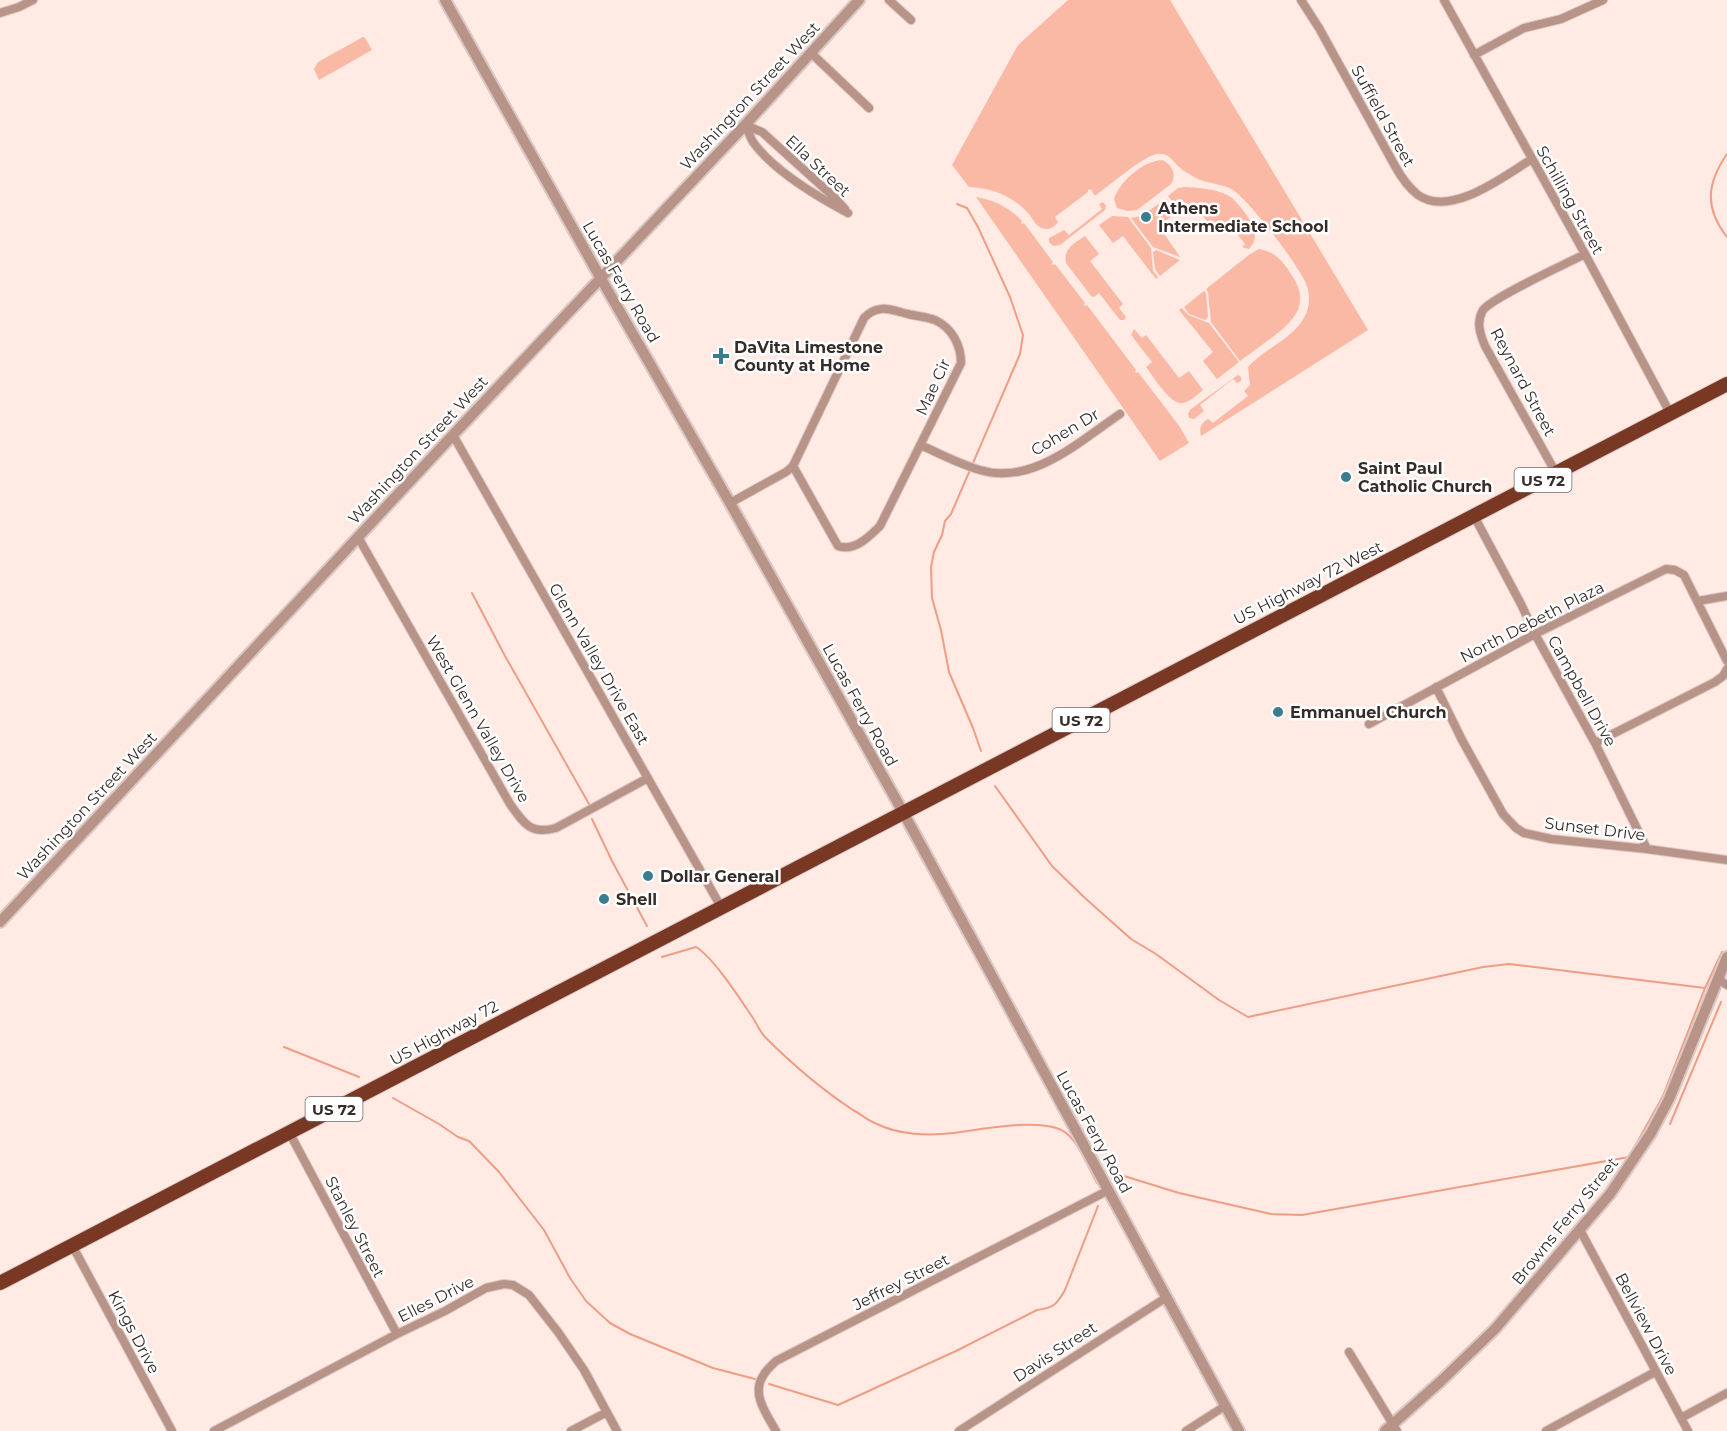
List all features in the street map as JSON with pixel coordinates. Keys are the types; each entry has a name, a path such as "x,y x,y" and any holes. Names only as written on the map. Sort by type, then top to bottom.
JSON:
{"highway":[{"name":"US Highway 72 West","path":"903,812 1727,384"},
{"name":"US Highway 72","path":"0,1283 903,812"}],"street":[{"path":"0,13 33,0"},
{"name":"Lucas Ferry Road","path":"445,0 903,812 1239,1431"},
{"name":"Washington Street West","path":"0,922 859,0"},
{"path":"889,0 911,20"},
{"name":"Suffield Street","path":"1301,0 1319,28 1399,174 1418,195 1435,202 1455,200 1481,189 1532,159"},
{"name":"Schilling Street","path":"1444,0 1670,413"},
{"path":"1474,55 1524,28 1561,19 1602,0"},
{"path":"811,53 870,108"},
{"name":"Ella Street","path":"745,125 762,132 835,198 848,213 785,174 753,142 745,125"},
{"name":"Reynard Street","path":"1556,473 1485,346 1479,327 1480,317 1485,308 1500,298 1585,255"},
{"name":"Mae Cir","path":"883,308 935,320 958,344 961,363 880,526 869,537 853,547 845,549 838,546 793,466 864,318 874,309 883,308"},
{"name":"Cohen Dr","path":"920,445 976,469 1003,474 1032,468 1049,461 1120,414"},
{"name":"Glenn Valley Drive East","path":"453,435 721,907"},
{"path":"730,503 793,466"},
{"name":"Campbell Drive","path":"1474,516 1595,743 1647,849"},
{"name":"West Glenn Valley Drive","path":"358,537 510,804 528,826 547,831 556,828 648,778"},
{"name":"North Debeth Plaza","path":"1370,724 1535,634 1666,569 1675,570 1684,575 1727,661"},
{"path":"1698,601 1727,596"},
{"path":"1595,743 1715,682 1723,676 1727,669"},
{"name":"Sunset Drive","path":"1436,687 1503,814 1524,833 1727,860"},
{"name":"Browns Ferry Street","path":"1392,1428 1495,1329 1610,1194 1651,1132 1669,1099 1723,982 1727,957"},
{"name":"Stanley Street","path":"289,1132 397,1334"},
{"name":"Jeffrey Street","path":"776,1431 761,1404 759,1384 763,1375 777,1361 1109,1190"},
{"name":"Bellview Drive","path":"1580,1230 1688,1431"},
{"name":"Kings Drive","path":"72,1245 172,1431"},
{"name":"Elles Drive","path":"213,1431 486,1288 504,1284 513,1285 529,1295 558,1332 584,1370 617,1431"},
{"name":"Davis Street","path":"958,1431 1167,1297"},
{"path":"1349,1352 1392,1428"},
{"path":"1546,1431 1655,1371"},
{"path":"1681,1418 1727,1393"},
{"path":"1186,1431 1225,1406"},
{"path":"571,1431 607,1412"}],"shaded area":[{"path":"1068,0 1170,0 1368,330 1201,436 1201,426 1208,419 1213,423 1248,396 1244,391 1250,385 1248,367 1289,335 1303,320 1308,308 1308,290 1302,275 1262,220 1240,196 1224,186 1199,179 1181,168 1167,155 1157,154 1135,165 1096,195 1091,189 1088,190 1055,217 1058,222 1055,225 1045,229 1038,226 1023,208 1009,198 994,191 969,187 952,165 1018,45"},
{"path":"363,37 372,50 319,80 314,69 318,62"},
{"path":"1162,160 1172,170 1174,177 1171,184 1137,210 1128,211 1117,208 1114,199 1121,185 1140,168"},
{"path":"1178,188 1216,191 1232,198 1256,228 1254,242 1249,249 1242,247 1245,244 1235,231 1228,235 1222,228 1216,233 1193,203 1181,212 1168,196"},
{"path":"976,197 1001,205 1017,216 1022,224 1024,223 1053,265 1055,264 1136,373 1138,372 1180,427 1189,443 1160,461"},
{"path":"1166,199 1177,212 1159,226 1180,257 1153,247 1131,218 1141,216"},
{"path":"1103,202 1106,206 1105,210 1060,245 1053,246 1049,242 1049,238 1064,230 1069,235 1102,209 1099,204"},
{"path":"1112,216 1128,217 1151,248 1153,271 1158,277 1156,279 1123,236 1113,243 1099,225"},
{"path":"1085,236 1099,254 1090,261 1123,304 1119,308 1126,317 1124,320 1120,320 1099,293 1094,297 1091,296 1066,263 1068,250"},
{"path":"1259,249 1270,252 1284,264 1297,284 1300,301 1289,323 1240,361 1211,322 1206,289"},
{"path":"1156,250 1180,260 1160,276 1155,269 1153,252"},
{"path":"1204,291 1208,317 1205,320 1189,314 1184,307"},
{"path":"1182,308 1188,315 1209,323 1239,362 1217,379 1203,361 1213,352 1179,310"},
{"path":"1134,329 1142,338 1146,335 1179,378 1189,371 1203,390 1191,400 1183,403 1173,400 1146,367 1152,362 1131,335"},
{"path":"1238,375 1241,381 1237,383 1233,379 1200,405 1204,411 1194,419 1189,418 1188,414 1191,409"}],"waterway":[{"path":"1727,154 1715,175 1711,196 1714,216 1727,237"},
{"path":"957,204 967,208 978,227 1010,297 1023,335 1020,354 951,514 945,521 931,567 932,598 949,672 981,751"},
{"path":"472,593 589,804"},
{"path":"995,786 1052,866 1085,898 1131,939 1156,954 1219,1000 1248,1017 1483,967 1509,964 1705,988 1722,952"},
{"path":"592,819 647,926"},
{"path":"662,957 696,947 703,952 726,980 765,1037 818,1085 871,1121 886,1128 924,1134 1028,1125 1056,1128 1066,1133 1075,1143 1097,1183"},
{"path":"1112,1179 1124,1176 1179,1193 1271,1214 1302,1215 1629,1157 1663,1096 1705,988"},
{"path":"1670,1124 1721,1002"},
{"path":"284,1047 359,1077"},
{"path":"393,1098 458,1137 469,1141 499,1172 544,1230 570,1278 586,1301 610,1323 630,1334 713,1368 755,1379"},
{"path":"769,1384 838,1405 956,1351 1037,1310 1051,1306 1057,1302 1065,1290 1098,1206"}],"place":[{"name":"Athens Intermediate School","path":"1146,217"},
{"name":"DaVita Limestone County at Home","path":"721,356"},
{"name":"Saint Paul Catholic Church","path":"1346,477"},
{"name":"Emmanuel Church","path":"1278,712"},
{"name":"Dollar General","path":"648,876"},
{"name":"Shell","path":"604,899"}]}
